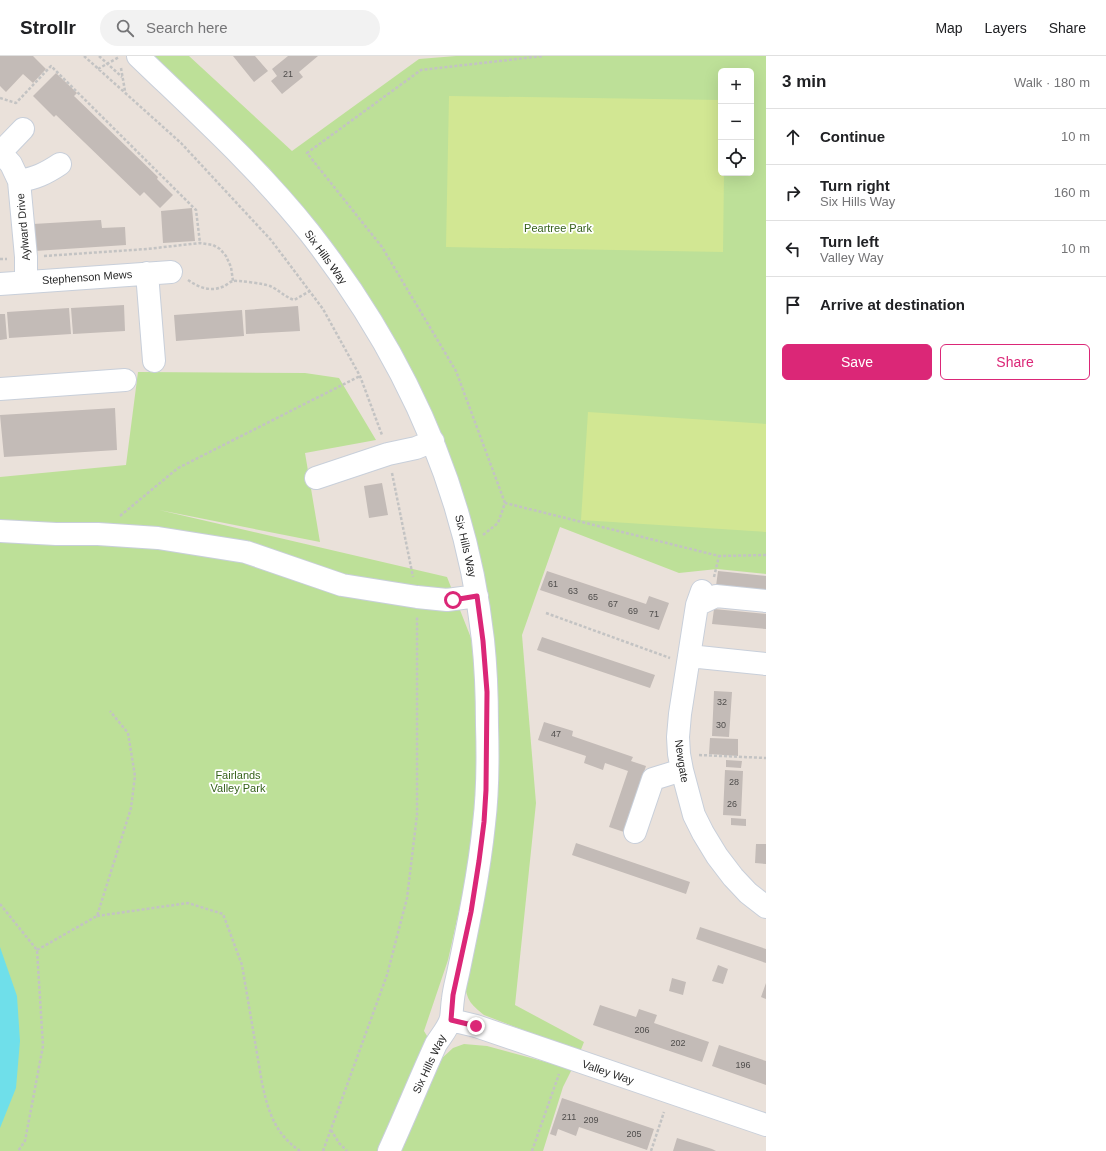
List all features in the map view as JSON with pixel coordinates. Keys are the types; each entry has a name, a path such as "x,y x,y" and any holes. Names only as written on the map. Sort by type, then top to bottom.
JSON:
{"street":[{"name":"Six Hills Way","path":"138,56 239,152 275,192 308,231 366,312 413,396 433,441 457,509 467,547 477,596 483,641 487,692 486,790 479,861 471,912 453,995 451,1020 438,1042 389,1151"},
{"path":"0,152 23,129"},
{"name":"Aylward Drive","path":"0,152 11,164 19,181 26,257 26,281"},
{"path":"19,181 35,178 45,174 60,164"},
{"name":"Stephenson Mews","path":"26,281 171,272"},
{"name":"Stephenson Mews","path":"148,273 154,361"},
{"path":"0,284 26,281"},
{"path":"8,388 125,380"},
{"path":"316,478 388,454 416,448 433,441"},
{"path":"0,531 56,534 98,534 158,538 246,552 342,585 417,597 447,600 477,596"},
{"name":"Newgate","path":"766,601 716,596 700,598 688,660 678,737 680,762 694,815 706,839 733,878 748,893 766,907"},
{"path":"688,660 766,664"},
{"path":"635,832 653,779 680,762"},
{"name":"Valley Way","path":"451,1020 476,1026 766,1125"}],"path":[{"path":"99,56 123,78"},
{"path":"98,69 119,56 125,92"},
{"path":"467,547 498,523 505,503 456,371 382,247 306,153 421,70 543,56"},
{"path":"0,98 16,103 51,66 196,210 200,243"},
{"path":"0,259 147,249 200,243 212,245 226,256 229,262 233,281"},
{"path":"171,272 184,277 196,286 205,289 215,290 233,281 269,286 288,299 294,300 310,291"},
{"path":"98,534 178,468 360,376"},
{"path":"505,503 719,556 766,555"},
{"path":"546,613 688,660"},
{"path":"97,916 131,808 135,776 128,733 110,711"},
{"path":"680,762 766,758"},
{"path":"37,950 97,916 188,903 223,914 242,965 262,1083 271,1118 280,1133 300,1151"},
{"path":"0,904 37,950 43,1046 25,1141 18,1151"},
{"path":"532,1151 565,1057"},
{"path":"652,1151 670,1093"},
{"path":"330,1130 347,1151"}],"green space":[{"name":"Peartree Park","path":"151,56 189,56 292,151 419,59 456,56 766,56 766,574 717,569 679,573 560,527 522,635 536,803 515,1005 584,1042 580,1052 484,1015 469,1000 465,987 495,790 454,471 429,406 387,329 301,207 269,168"},
{"path":"449,96 718,100 718,176 724,176 723,252 446,247"},
{"name":"Fairlands Valley Park","path":"138,372 305,373 339,378 376,440 305,453 320,542 159,510 447,577 471,638 477,692 478,753 474,810 466,879 448,960 424,1031 441,1059 453,1048 464,1044 487,1046 572,1069 563,1087 543,1151 0,1151 0,477 126,465"},
{"path":"588,412 766,424 766,532 581,520"}],"water":[{"path":"0,947 17,996 20,1041 16,1088 0,1128"}],"building":[{"path":"0,56 33,56 46,69 33,83 23,74 6,92 0,86"},
{"path":"233,56 255,56 268,71 254,82"},
{"path":"288,56 318,56 299,72 303,77 282,94 271,81 277,76 272,69"},
{"path":"56,73 77,93 74,96 158,177 157,179 173,195 160,208 144,192 140,196 56,115 54,117 33,96"},
{"path":"192,208 195,241 163,243 161,211"},
{"path":"101,220 102,228 125,227 126,245 35,251 33,224"},
{"path":"124,305 125,331 73,334 71,308"},
{"path":"298,306 300,331 246,334 245,310"},
{"path":"69,308 71,334 9,338 7,312"},
{"path":"242,310 244,336 176,341 174,315"},
{"path":"0,314 5,314 7,339 0,340"},
{"path":"115,408 117,450 4,457 0,415"},
{"path":"382,483 388,515 369,518 364,486"},
{"path":"547,571 646,604 649,596 669,603 659,630 540,590"},
{"path":"718,571 766,576 766,592 716,586"},
{"path":"714,609 766,614 766,629 712,624"},
{"path":"542,637 655,675 650,688 537,650"},
{"path":"714,691 732,692 729,737 712,736"},
{"path":"544,722 573,731 572,736 633,757 631,761 646,766 624,832 609,827 628,771 605,763 603,770 584,763 586,756 538,740"},
{"path":"710,738 738,739 738,756 709,754"},
{"path":"726,760 742,761 741,768 726,767"},
{"path":"725,770 743,771 741,816 723,815"},
{"path":"731,818 746,819 746,826 731,825"},
{"path":"576,843 690,882 686,894 572,855"},
{"path":"756,844 766,844 766,864 755,863"},
{"path":"700,927 766,949 766,963 696,939"},
{"path":"718,965 728,969 723,984 712,981"},
{"path":"672,978 686,982 683,995 669,991"},
{"path":"766,983 766,999 761,997"},
{"path":"600,1005 636,1017 639,1009 657,1015 654,1023 709,1042 702,1062 593,1025"},
{"path":"719,1045 766,1061 766,1085 712,1066"},
{"path":"562,1098 654,1129 647,1150 579,1127 576,1136 558,1129 556,1136 550,1134"},
{"path":"677,1138 712,1149 716,1151 673,1151"}],"route":[{"path":"453,600 477,596 483,641 487,692 486,790 484,822 471,912 453,995 451,1020 476,1026"}]}
